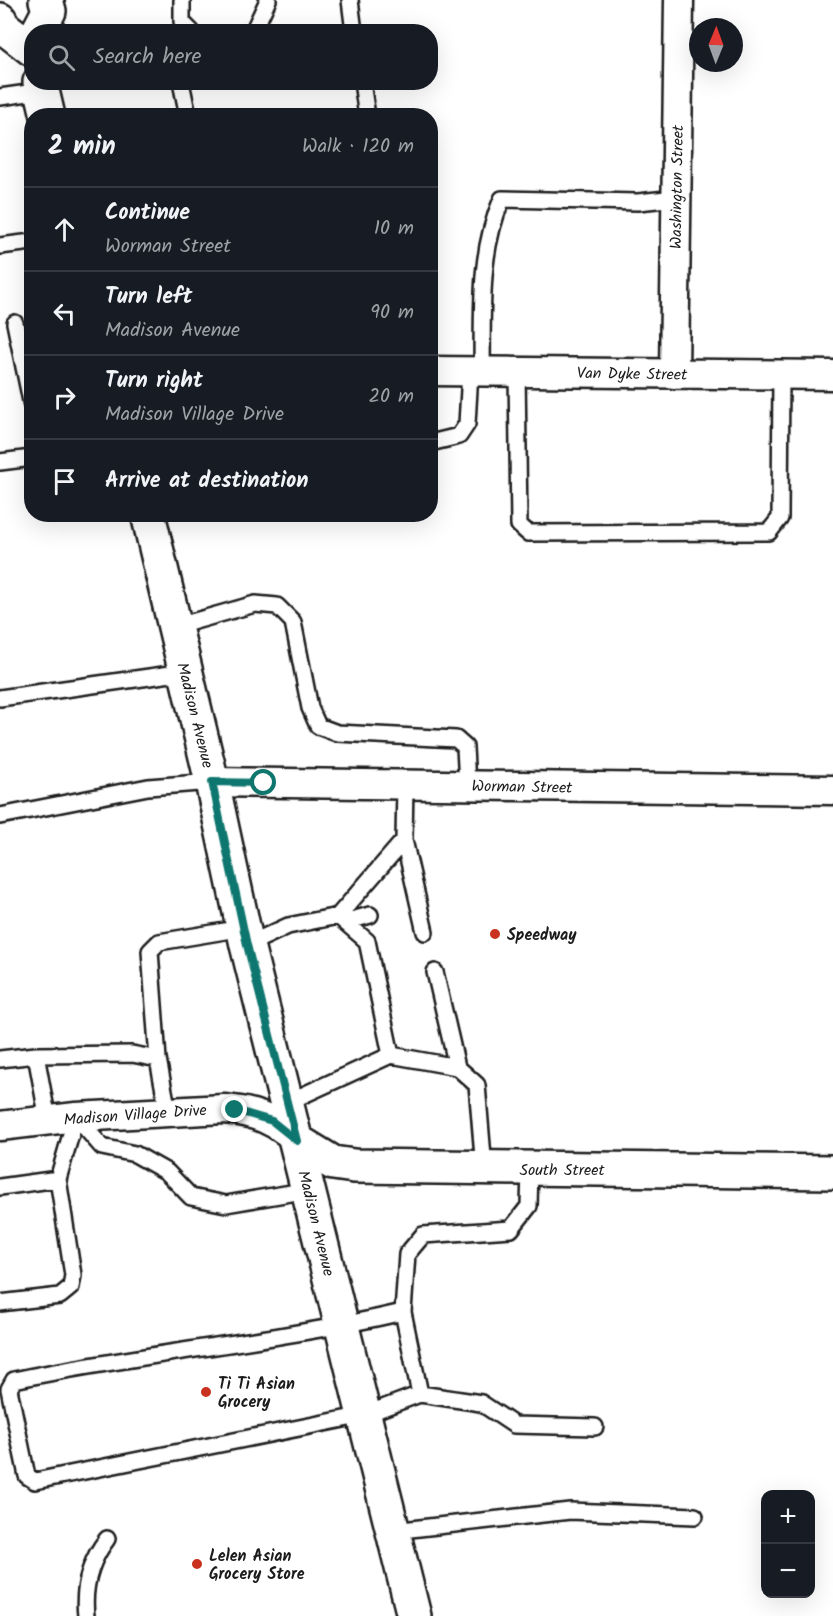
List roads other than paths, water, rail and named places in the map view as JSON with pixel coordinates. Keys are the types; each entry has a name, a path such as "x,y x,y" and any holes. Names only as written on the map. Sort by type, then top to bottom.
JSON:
{"main road":[{"path":"43,24 49,11 46,0"},
{"path":"0,20 1,25 24,39"},
{"name":"Madison Avenue","path":"150,522 212,782 245,937 288,1102 414,1616"},
{"name":"South Street","path":"297,1141 317,1155 340,1164 484,1169 833,1172"}],"street":[{"name":"Washington Street","path":"674,374 679,0"},
{"name":"Van Dyke Street","path":"438,371 833,375"},
{"name":"Worman Street","path":"212,782 833,790"},
{"name":"Madison Village Drive","path":"0,1126 76,1117 224,1109 246,1112 272,1121 297,1141"}],"lane":[{"path":"182,0 182,22 184,24"},
{"path":"258,24 268,0"},
{"path":"350,0 353,24"},
{"path":"182,90 186,108"},
{"path":"363,90 366,108"},
{"path":"0,97 44,96"},
{"path":"438,441 459,436 467,424 476,372 484,263 490,227 502,199 638,202 676,198"},
{"path":"0,246 24,243"},
{"path":"15,323 24,367"},
{"path":"517,372 519,525 528,533 769,532 780,518 781,374"},
{"path":"0,462 24,459"},
{"path":"174,627 255,604 276,606 293,622 309,708 318,726 337,733 456,739 465,747 467,785"},
{"path":"0,698 185,672"},
{"path":"0,819 148,787 212,782"},
{"path":"405,784 404,840 412,904 425,932"},
{"path":"341,919 404,840"},
{"path":"168,1112 158,1059 150,951 159,942 245,937 288,926 370,915"},
{"path":"341,919 367,941 375,953 391,1024 391,1054"},
{"path":"432,976 438,1010 457,1066 477,1085 484,1169"},
{"path":"0,1059 36,1055 132,1054 158,1059"},
{"path":"288,1102 391,1054 457,1066"},
{"path":"36,1055 48,1120"},
{"path":"0,1303 60,1296 70,1287 73,1275 58,1179 76,1117"},
{"path":"76,1117 102,1147 135,1154 167,1172 192,1197 226,1204 309,1191"},
{"path":"420,1394 403,1312 407,1254 423,1235 511,1229 529,1206 530,1169"},
{"path":"0,1187 58,1179"},
{"path":"403,1312 342,1326 81,1366 14,1380 9,1389 27,1476 35,1481 364,1415 420,1394 481,1403 514,1425 595,1427"},
{"path":"393,1531 570,1511 695,1516"},
{"path":"86,1616 84,1597 94,1555 107,1539"}],"place":[{"name":"Speedway","path":"495,934"},
{"name":"Ti Ti Asian Grocery","path":"206,1392"},
{"name":"Lelen Asian Grocery Store","path":"197,1564"}]}
